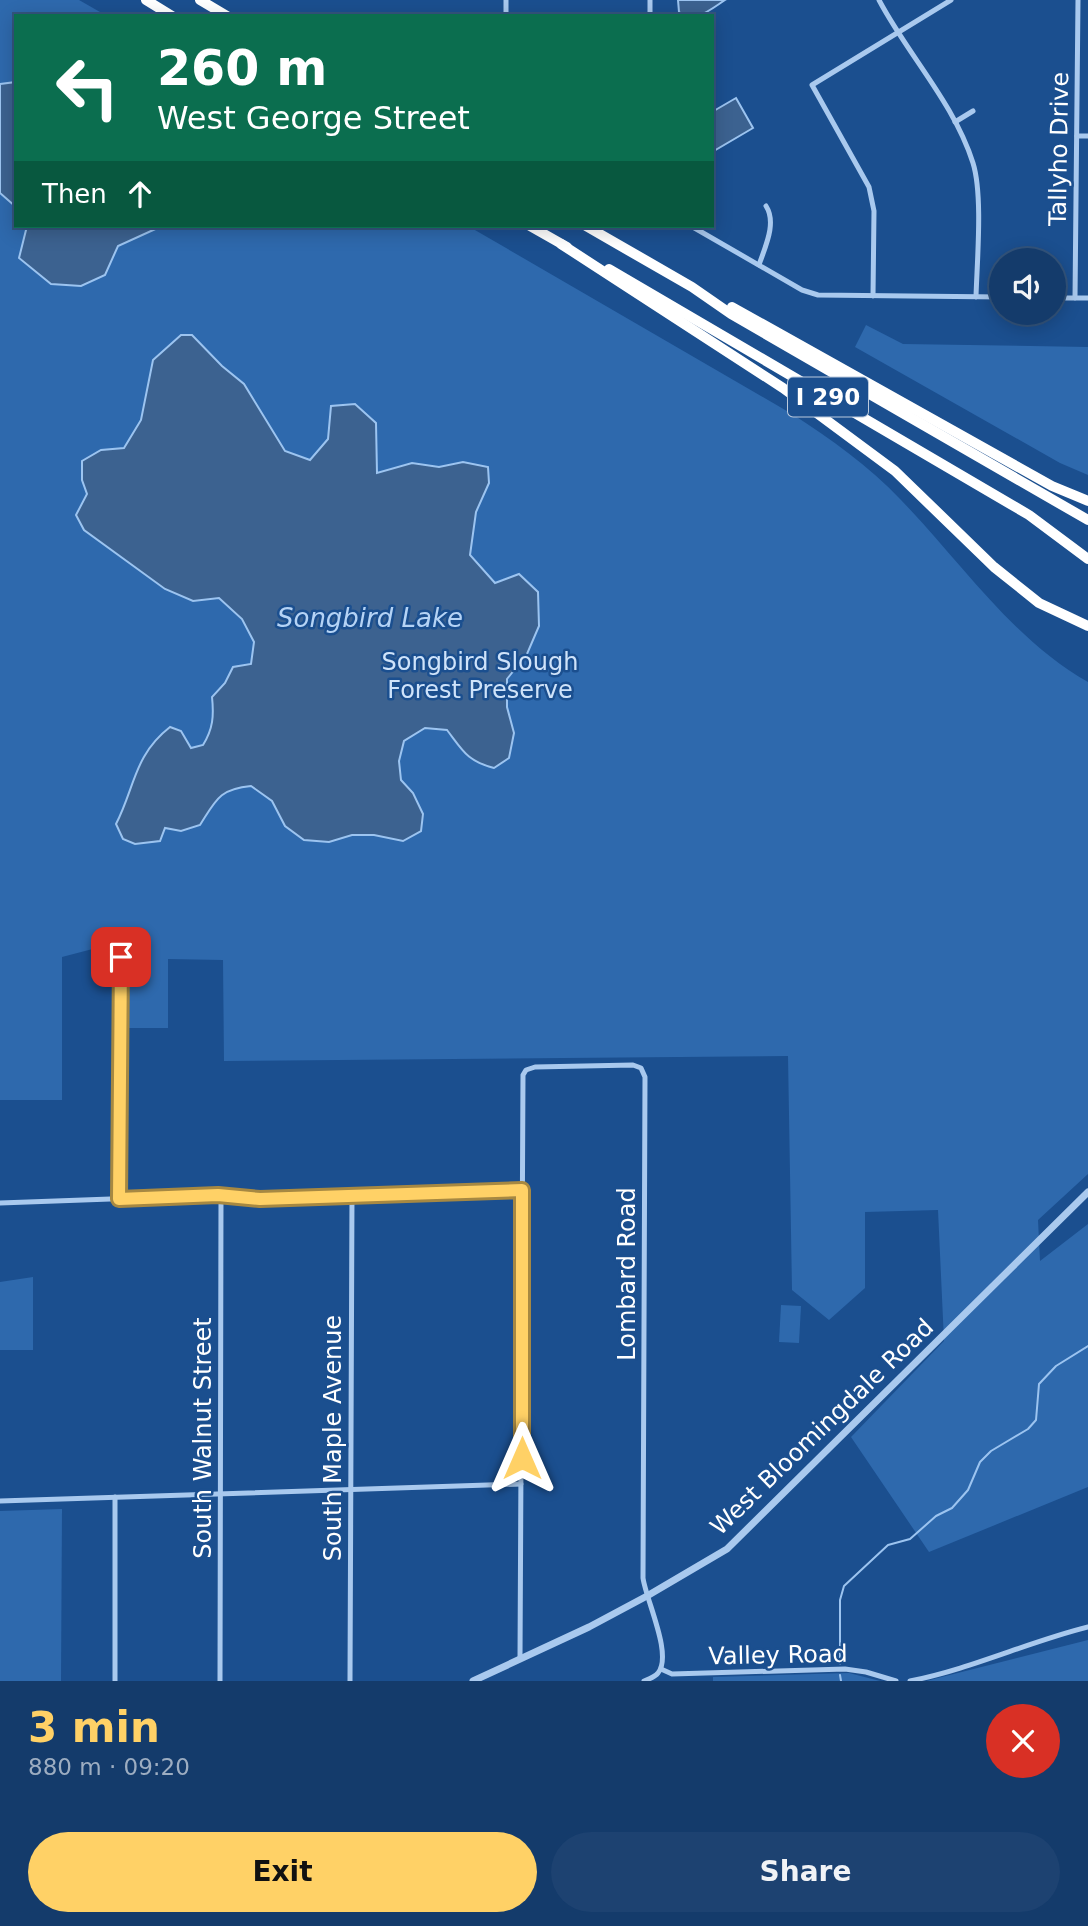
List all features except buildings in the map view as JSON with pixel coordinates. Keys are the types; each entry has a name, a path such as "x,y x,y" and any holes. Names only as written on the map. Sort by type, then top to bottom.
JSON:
{"highway":[{"path":"146,0 169,14"},
{"path":"200,0 224,14"},
{"name":"I 290","path":"533,228 706,324 1029,515 1088,559"},
{"name":"I 290","path":"589,228 731,314 1088,520"},
{"path":"561,244 783,388 895,471 994,567 1039,603 1088,626"},
{"path":"692,288 760,321 1052,486 1088,501"}],"street":[{"path":"880,0 955,122 973,163 976,297"},
{"path":"873,296 874,211 869,187 813,85 951,0"},
{"name":"Tallyho Drive","path":"1075,298 1078,0"},
{"path":"955,122 973,111"},
{"path":"1077,136 1088,136"},
{"path":"759,265 770,230 770,211 766,206"},
{"path":"694,228 802,290 810,292 836,296 989,297"},
{"path":"1066,298 1088,298"},
{"path":"119,1199 121,957"},
{"name":"Lombard Road","path":"522,1190 523,1079 526,1070 535,1067 633,1065 641,1068 644,1072 643,1578 648,1596"},
{"path":"0,1203 221,1195 260,1199 522,1190 520,1659"},
{"name":"West Bloomingdale Road","path":"473,1681 589,1627 648,1596 714,1558 740,1538 1088,1192"},
{"name":"South Walnut Street","path":"220,1681 221,1195"},
{"name":"South Maple Avenue","path":"350,1681 352,1195"},
{"path":"0,1502 521,1485"},
{"path":"115,1497 115,1681"},
{"path":"644,1681 657,1675 661,1669 663,1649 648,1596"},
{"path":"910,1681 1051,1636 1088,1627"},
{"name":"Valley Road","path":"661,1669 672,1674 845,1669 896,1681"}],"green space":[{"name":"Songbird Slough Forest Preserve","path":"0,0 79,0 104,14 14,14 14,228 471,228 792,414 835,443 863,464 901,500 1011,622 1035,644 1088,682 1088,1174 1038,1220 1040,1261 1088,1224 1088,1487 929,1552 851,1437 944,1341 938,1210 865,1212 865,1288 829,1320 792,1290 788,1056 224,1061 223,960 168,959 168,1028 126,1028 127,940 62,957 62,1100 0,1100"},
{"path":"866,325 903,344 1088,347 1088,475 1060,463 855,347"},
{"path":"33,1277 33,1350 0,1350 0,1282"},
{"path":"781,1305 801,1306 799,1343 779,1342"},
{"path":"62,1509 61,1681 0,1681 0,1511"},
{"path":"1088,1640 1088,1681 926,1681"},
{"path":"849,1673 880,1681 713,1681 713,1677"}],"water":[{"path":"678,0 725,0 703,14 679,12"},
{"path":"14,82 14,205 0,193 0,84"},
{"path":"736,98 753,128 714,151 714,111"},
{"path":"26,228 158,228 118,246 105,275 81,286 51,284 19,258"},
{"name":"Songbird Lake","path":"181,335 192,335 244,384 285,451 310,460 328,439 331,406 355,404 376,423 377,473 412,463 439,467 463,462 488,467 489,483 476,512 470,555 495,583 519,574 538,592 539,626 527,654 507,679 507,707 514,733 509,758 494,768 478,762 466,754 447,730 425,728 404,741 399,761 401,780 413,793 423,814 421,831 403,841 374,835 352,835 329,842 304,840 285,826 272,801 251,786 225,793 200,825 181,831 165,828 160,841 135,844 123,839 116,824 142,760 170,727 181,731 191,748 203,745 212,722 212,697 225,683 233,667 251,664 254,642 242,619 219,598 193,601 165,589 84,530 76,515 87,494 82,480 82,461 101,450 124,448 141,420 153,360"}],"waterway":[{"path":"840,1664 840,1600 844,1586 888,1545 910,1539 936,1516 952,1508 968,1490 980,1462 991,1451 1028,1429 1036,1420 1039,1384 1056,1366 1088,1346"},
{"path":"840,1675 841,1681"}],"route":[{"path":"121,957 119,1199 218,1195 260,1199 522,1190 522,1458"}]}
